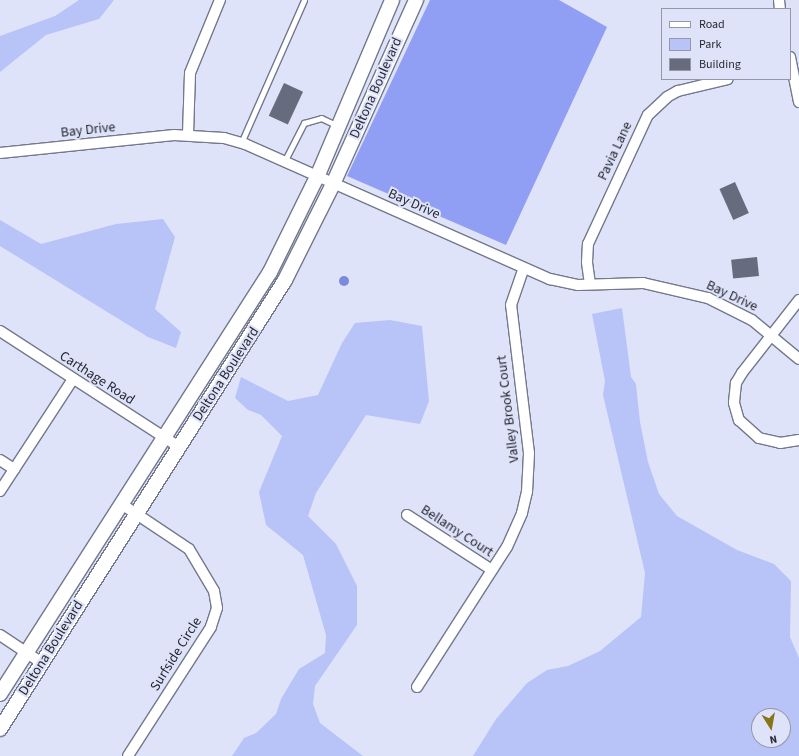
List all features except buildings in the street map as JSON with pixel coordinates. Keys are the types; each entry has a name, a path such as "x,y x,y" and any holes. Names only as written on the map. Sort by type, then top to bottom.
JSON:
{"main road":[{"name":"Deltona Boulevard","path":"0,694 123,505 164,437 266,278 317,177 392,0"},
{"name":"Deltona Boulevard","path":"0,730 136,512 285,280 333,184 416,0"}],"street":[{"path":"188,134 190,73 220,0"},
{"path":"791,63 799,102"},
{"name":"Pavia Lane","path":"590,284 587,262 588,244 648,115 662,102 678,91 724,80"},
{"name":"Bay Drive","path":"0,153 188,134 218,137 241,143 524,268 564,283 643,283 686,291 729,307 772,334 799,358"},
{"name":"Valley Brook Court","path":"417,687 492,570 518,525 527,492 529,472 511,305 524,268"},
{"path":"799,300 736,383 734,393 735,410 745,427 759,438 780,443 799,440"},
{"name":"Carthage Road","path":"0,332 179,447"},
{"path":"0,491 73,379"},
{"path":"0,460 14,469"},
{"name":"Surfside Circle","path":"123,505 136,512 189,549 214,591 217,608 211,627 128,756"},
{"name":"Bellamy Court","path":"407,515 492,570"},
{"path":"0,635 42,662"}],"lane":[{"path":"241,143 304,0"},
{"path":"284,162 304,123 321,118 339,126"}],"green space":[{"path":"79,0 114,0 99,19 46,35 0,72 0,36 55,16"},
{"path":"163,219 175,237 155,309 181,332 176,348 148,337 0,246 0,220 41,244 116,224"},
{"path":"622,308 631,377 636,384 640,422 648,462 659,494 677,516 737,550 774,564 791,581 790,637 799,658 799,756 473,756 496,719 527,683 547,670 568,666 600,651 641,617 645,573 603,395 605,381 592,314"},
{"path":"390,320 422,326 429,401 420,424 366,415 316,493 308,516 336,544 357,586 357,625 315,686 313,704 320,723 363,756 232,756 244,738 256,733 276,714 281,699 299,669 325,653 326,635 303,555 266,525 259,492 282,436 261,415 248,410 235,398 241,377 288,401 318,395 342,343 355,323"}],"shaded area":[{"path":"430,0 559,0 607,27 506,245 347,176"},
{"path":"344,276 349,281 344,286 339,281"}]}
